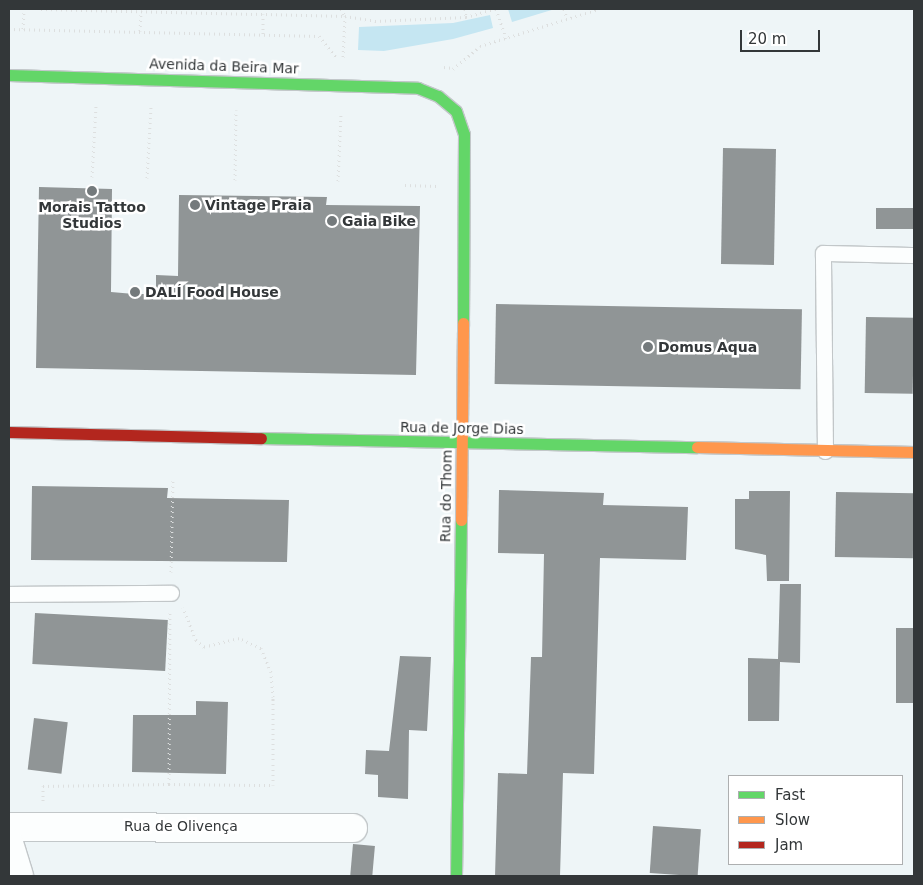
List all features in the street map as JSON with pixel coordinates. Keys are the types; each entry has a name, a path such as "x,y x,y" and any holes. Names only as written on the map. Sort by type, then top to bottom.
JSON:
{"main road":[{"name":"Avenida da Beira Mar","path":"9,75 418,88 438,96"},
{"name":"Rua do Thom","path":"438,96 456,111 464,134 456,876"},
{"name":"Rua de Jorge Dias","path":"9,432 914,452"}],"street":[{"name":"Rua de Olivença","path":"9,827 352,828"},
{"path":"9,843 19,876"}],"lane":[{"path":"826,451 824,253 914,255"},
{"path":"9,594 171,592"}],"path":[{"path":"23,29 24,9"},
{"path":"41,9 345,16 374,21 466,17 495,9 506,38"},
{"path":"341,9 345,16"},
{"path":"465,9 466,17"},
{"path":"564,9 567,19"},
{"path":"453,68 480,46 598,9"},
{"path":"140,32 141,11"},
{"path":"263,14 263,34"},
{"path":"9,29 319,36 330,52"},
{"path":"92,177 96,104"},
{"path":"147,178 151,106"},
{"path":"235,180 236,109"},
{"path":"406,185 440,186"},
{"path":"169,784 173,480"},
{"path":"43,826 43,786 169,784 273,786 271,672 261,648 239,638 204,647 196,640 180,601 171,592"}],"shaded area":[{"path":"508,9 555,9 512,22"},
{"path":"490,15 493,28 453,39 384,51 358,50 359,27 453,23"}],"building":[{"path":"723,148 776,149 774,265 721,264"},
{"path":"39,187 112,189 111,292 134,294 156,294 156,275 178,276 179,195 327,197 326,205 420,206 416,375 36,368"},
{"path":"876,208 914,208 914,229 876,229"},
{"name":"Domus Aqua","path":"496,304 802,309 801,389 495,384"},
{"path":"866,317 914,318 913,394 865,393"},
{"path":"32,486 168,488 167,498 289,500 287,562 31,560"},
{"path":"499,490 604,493 603,505 688,507 686,560 600,558 594,774 563,773 560,876 495,876 498,773 527,774 531,657 542,657 544,554 498,553"},
{"path":"749,491 790,491 789,581 767,581 766,555 735,549 735,499 749,499"},
{"path":"836,492 914,493 913,558 835,557"},
{"path":"780,584 801,584 800,663 780,662 779,721 748,721 748,658 778,659"},
{"path":"35,613 168,620 165,671 32,664"},
{"path":"896,628 914,628 914,703 896,703"},
{"path":"400,656 431,657 427,731 409,730 408,799 378,797 378,775 365,774 366,750 389,751"},
{"path":"196,701 228,702 226,774 132,772 133,715 196,715"},
{"path":"34,718 68,722 61,774 28,770"},
{"path":"653,826 701,829 698,876 650,873"},
{"path":"353,844 375,846 372,876 350,876"}],"traffic: fast":[{"path":"9,75 418,88 438,96 456,111 464,134 463,323"},
{"path":"261,438 697,447"},
{"path":"456,876 461,520"}],"traffic: slow":[{"path":"461,520 463,323"},
{"path":"697,447 914,452"}],"traffic: jam":[{"path":"9,432 261,438"}],"place":[{"name":"Morais Tattoo Studios","path":"92,191"},
{"name":"Vintage Praia","path":"195,205"},
{"name":"Gaia Bike","path":"332,221"},
{"name":"DALÍ Food House","path":"135,292"},
{"name":"Domus Aqua","path":"648,347"}]}
